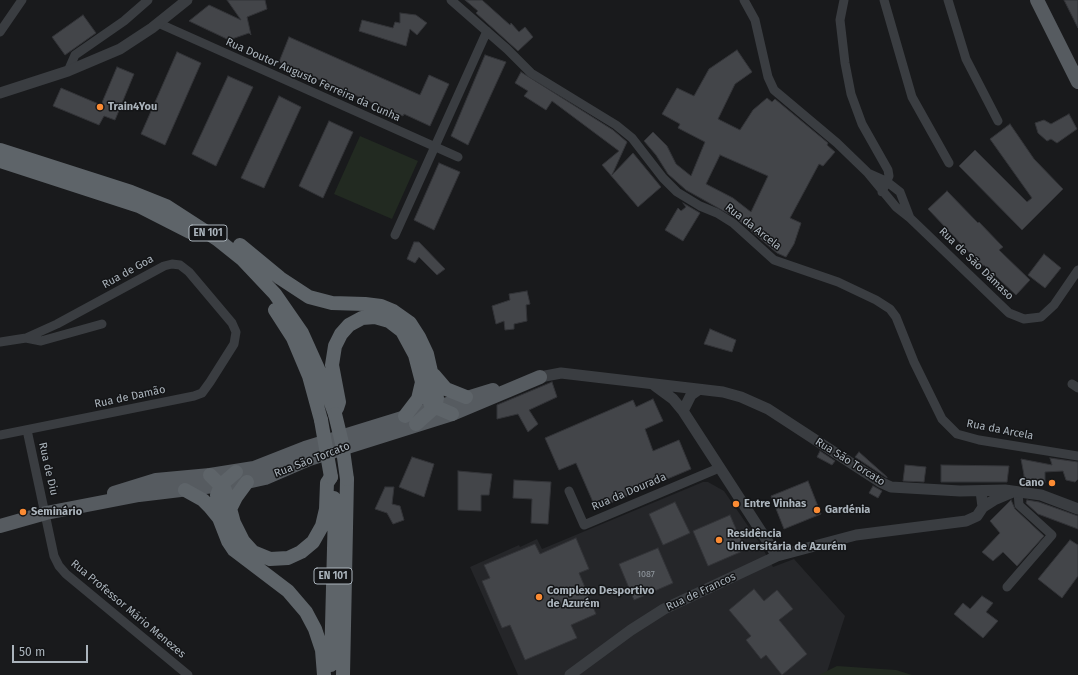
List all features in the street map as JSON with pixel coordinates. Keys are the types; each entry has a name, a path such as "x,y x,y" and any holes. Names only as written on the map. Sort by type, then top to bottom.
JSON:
{"highway":[{"name":"EN 101","path":"0,150 131,192 166,206 217,239 242,259 275,294 302,333 320,373 335,414 342,443 347,479 342,675"},
{"name":"EN 101","path":"0,161 139,206 193,233 214,247 269,300 293,338 309,376 321,420 332,477 335,510 331,675"},
{"path":"131,192 157,197 178,205 196,215 233,239 291,287 309,297 332,303 381,306 400,314 410,323 419,337 427,378 411,420"},
{"path":"335,414 339,402 332,365 335,346 344,329 362,318 382,318 396,325 402,331 437,398 435,407 411,420"},
{"path":"427,378 446,389 466,397"},
{"path":"435,407 452,414"},
{"path":"236,472 221,485 217,495 219,518 228,541 234,550 288,591 306,612 315,629 322,650 324,675"},
{"path":"210,475 225,490 234,523 243,541 252,552 270,559 288,558 301,552 313,542 322,526 326,509 327,483 332,477"},
{"path":"231,508 236,497 247,482"},
{"path":"185,490 203,500 219,518"}],"main road":[{"path":"1037,0 1078,82"},
{"name":"Rua São Torcato","path":"435,407 466,397 540,378"},
{"name":"Rua São Torcato","path":"74,508 83,503 156,480 236,472 265,464 305,448 411,420 452,414 540,378"},
{"name":"Rua São Torcato","path":"0,526 46,513 139,495 247,482 265,478 309,459 411,420"}],"street":[{"path":"0,32 22,0"},
{"path":"68,71 75,54 124,21 148,0"},
{"path":"0,94 68,71 120,49 158,23 187,0"},
{"name":"Rua da Arcela","path":"451,0 508,49 531,73 616,125 632,138 663,178 677,192 700,206 717,213 732,223 774,260 838,282 876,300 890,309 896,317 914,362 942,420 957,434 979,440 1078,456"},
{"name":"Rua de São Dâmaso","path":"744,0 755,20 768,77 774,90 822,129 867,172 882,192 896,207 910,218 1009,312 1024,319 1041,317 1054,305 1078,270"},
{"path":"844,0 840,20 845,63 851,94 862,124 888,170 889,176 882,192"},
{"path":"884,0 912,97 949,163"},
{"path":"948,0 966,59 998,121"},
{"name":"Rua Doutor Augusto Ferreira da Cunha","path":"158,23 458,157"},
{"path":"395,235 487,31"},
{"name":"Rua de São Dâmaso","path":"867,172 886,181 900,192 910,218"},
{"name":"Rua de Goa","path":"0,342 26,338 71,317 164,266 172,264 180,265 189,272 232,323 236,332 235,338"},
{"name":"Rua de Goa","path":"26,338 41,341 102,324"},
{"name":"Rua de Damão","path":"0,435 194,396 202,392 210,382 235,338"},
{"name":"Rua São Torcato","path":"540,378 561,373 723,392 755,402 768,409 880,482 891,487 981,491 1005,490 1041,495 1078,509"},
{"path":"653,384 673,399 683,411 777,556"},
{"path":"683,411 691,395 698,390"},
{"name":"Rua de Diu","path":"27,430 46,513"},
{"name":"Rua da Dourada","path":"568,491 584,525 719,468"},
{"path":"981,491 983,507"},
{"path":"1007,587 1052,534 1019,505 1016,492"},
{"name":"Rua São Torcato","path":"983,507 994,500 1016,492"},
{"name":"Rua de Francos","path":"570,675 631,630 664,609 777,556 856,535 966,522 977,516 983,507"},
{"name":"Rua Professor Mário Menezes","path":"46,513 54,556 63,570 188,675"}],"shaded area":[{"path":"360,136 418,161 392,219 334,194"},
{"path":"703,482 708,482 724,491 759,542 773,567 794,559 845,616 826,675 518,675 470,567 519,545 520,547 537,539 542,549"},
{"path":"837,666 896,670 912,675 819,675"}],"building":[{"path":"227,0 265,0 267,9 247,17 251,35 249,33 229,40 189,21 209,5 241,20"},
{"path":"465,0 482,0 510,25 511,23 519,32 525,27 533,37 518,51 476,13 478,11"},
{"path":"1064,0 1078,0 1078,28"},
{"path":"400,13 416,15 427,23 417,35 410,29 406,46 359,31 362,20 393,28 395,22 400,23"},
{"path":"83,15 96,33 65,55 52,37"},
{"path":"289,37 420,95 429,75 449,84 430,126 404,114 403,116 279,62"},
{"path":"737,50 752,72 735,84 718,119 740,130 753,110 767,98 772,102 775,99 828,143 827,145 835,152 823,166 819,164 790,218 801,223 794,244 786,257 777,253 736,218 686,190 668,174 656,155 644,141 653,132 667,146 676,164 691,176 705,142 678,128 680,124 662,114 677,88 694,96 709,69","holes":["720,155 768,176 751,212 733,198 706,184"]},
{"path":"177,52 201,63 165,145 141,134"},
{"path":"485,55 506,62 468,145 451,136"},
{"path":"117,67 134,74 115,120 104,116 99,125 53,106 61,88 101,105"},
{"path":"521,72 613,130 627,142 612,175 633,153 661,187 638,207 602,165 619,151 552,101 546,110 524,96 528,91 515,83"},
{"path":"228,76 253,87 216,166 192,154"},
{"path":"279,96 301,107 264,188 241,178"},
{"path":"1069,114 1077,129 1057,143 1051,139 1047,141 1038,133 1035,123 1044,120 1051,124"},
{"path":"329,121 353,132 323,198 299,186"},
{"path":"1010,124 1034,159 1063,189 1022,230 959,166 975,150 1027,202 1032,198 990,139"},
{"path":"439,163 460,172 434,230 414,220"},
{"path":"947,191 1003,247 999,250 1030,280 1016,295 984,265 982,266 928,209"},
{"path":"683,203 700,213 683,241 665,230 678,208 681,211 686,207"},
{"path":"414,242 419,242 445,269 437,275 419,257 415,263 407,259"},
{"path":"1044,254 1061,268 1045,288 1028,275"},
{"path":"527,291 530,304 526,305 527,321 514,324 514,329 505,330 504,321 496,324 492,306 510,300 509,294"},
{"path":"710,329 736,340 732,352 704,344"},
{"path":"552,382 557,397 529,410 538,424 528,432 518,414 497,419 497,405"},
{"path":"653,399 663,421 645,429 653,451 679,440 691,469 596,509 576,463 559,470 545,438 633,400 636,407"},
{"path":"820,451 835,461 832,465 817,457"},
{"path":"859,452 887,477 887,478 855,457"},
{"path":"412,457 434,464 424,497 399,487"},
{"path":"1050,458 1078,462 1078,479 1075,482 1066,480 1063,471 1045,472 1045,483 1023,483 1024,475 1021,459 1052,465"},
{"path":"905,465 926,467 924,482 903,481"},
{"path":"941,465 1009,466 1007,482 941,482"},
{"path":"458,471 492,474 489,495 481,495 481,511 458,510"},
{"path":"514,480 551,482 548,524 531,523 532,499 513,498"},
{"path":"808,481 821,514 784,529 771,496"},
{"path":"873,486 882,491 878,498 869,493"},
{"path":"385,487 394,487 392,504 400,506 404,520 393,524 387,513 375,509"},
{"path":"1011,500 1015,509 1044,536 1017,566 1003,552 993,561 982,552 1000,533 990,521"},
{"path":"1027,500 1039,502 1078,516 1078,529 1038,514 1026,503"},
{"path":"675,502 690,533 663,545 649,514"},
{"name":"Residência Universitária de Azurém","path":"730,515 745,550 708,566 693,531"},
{"name":"Complexo Desportivo de Azurém","path":"576,538 589,569 579,573 596,614 571,625 577,638 525,660 510,625 502,628 482,581 490,578 484,565 535,544 540,554"},
{"path":"1070,540 1078,545 1078,576 1062,598 1038,579"},
{"path":"658,548 673,583 634,600 619,564"},
{"path":"754,589 764,601 777,590 793,609 779,620 807,654 782,675 766,655 761,659 746,640 751,636 729,610"},
{"path":"982,596 993,603 986,612 998,621 983,638 954,614 963,603 970,609"}],"place":[{"name":"Train4You","path":"100,107"},
{"name":"Cano","path":"1052,483"},
{"name":"Entre Vinhas","path":"736,504"},
{"name":"Gardénia","path":"817,510"},
{"name":"Seminário","path":"23,512"},
{"name":"Residência Universitária de Azurém","path":"719,540"},
{"name":"Complexo Desportivo de Azurém","path":"539,597"}]}
